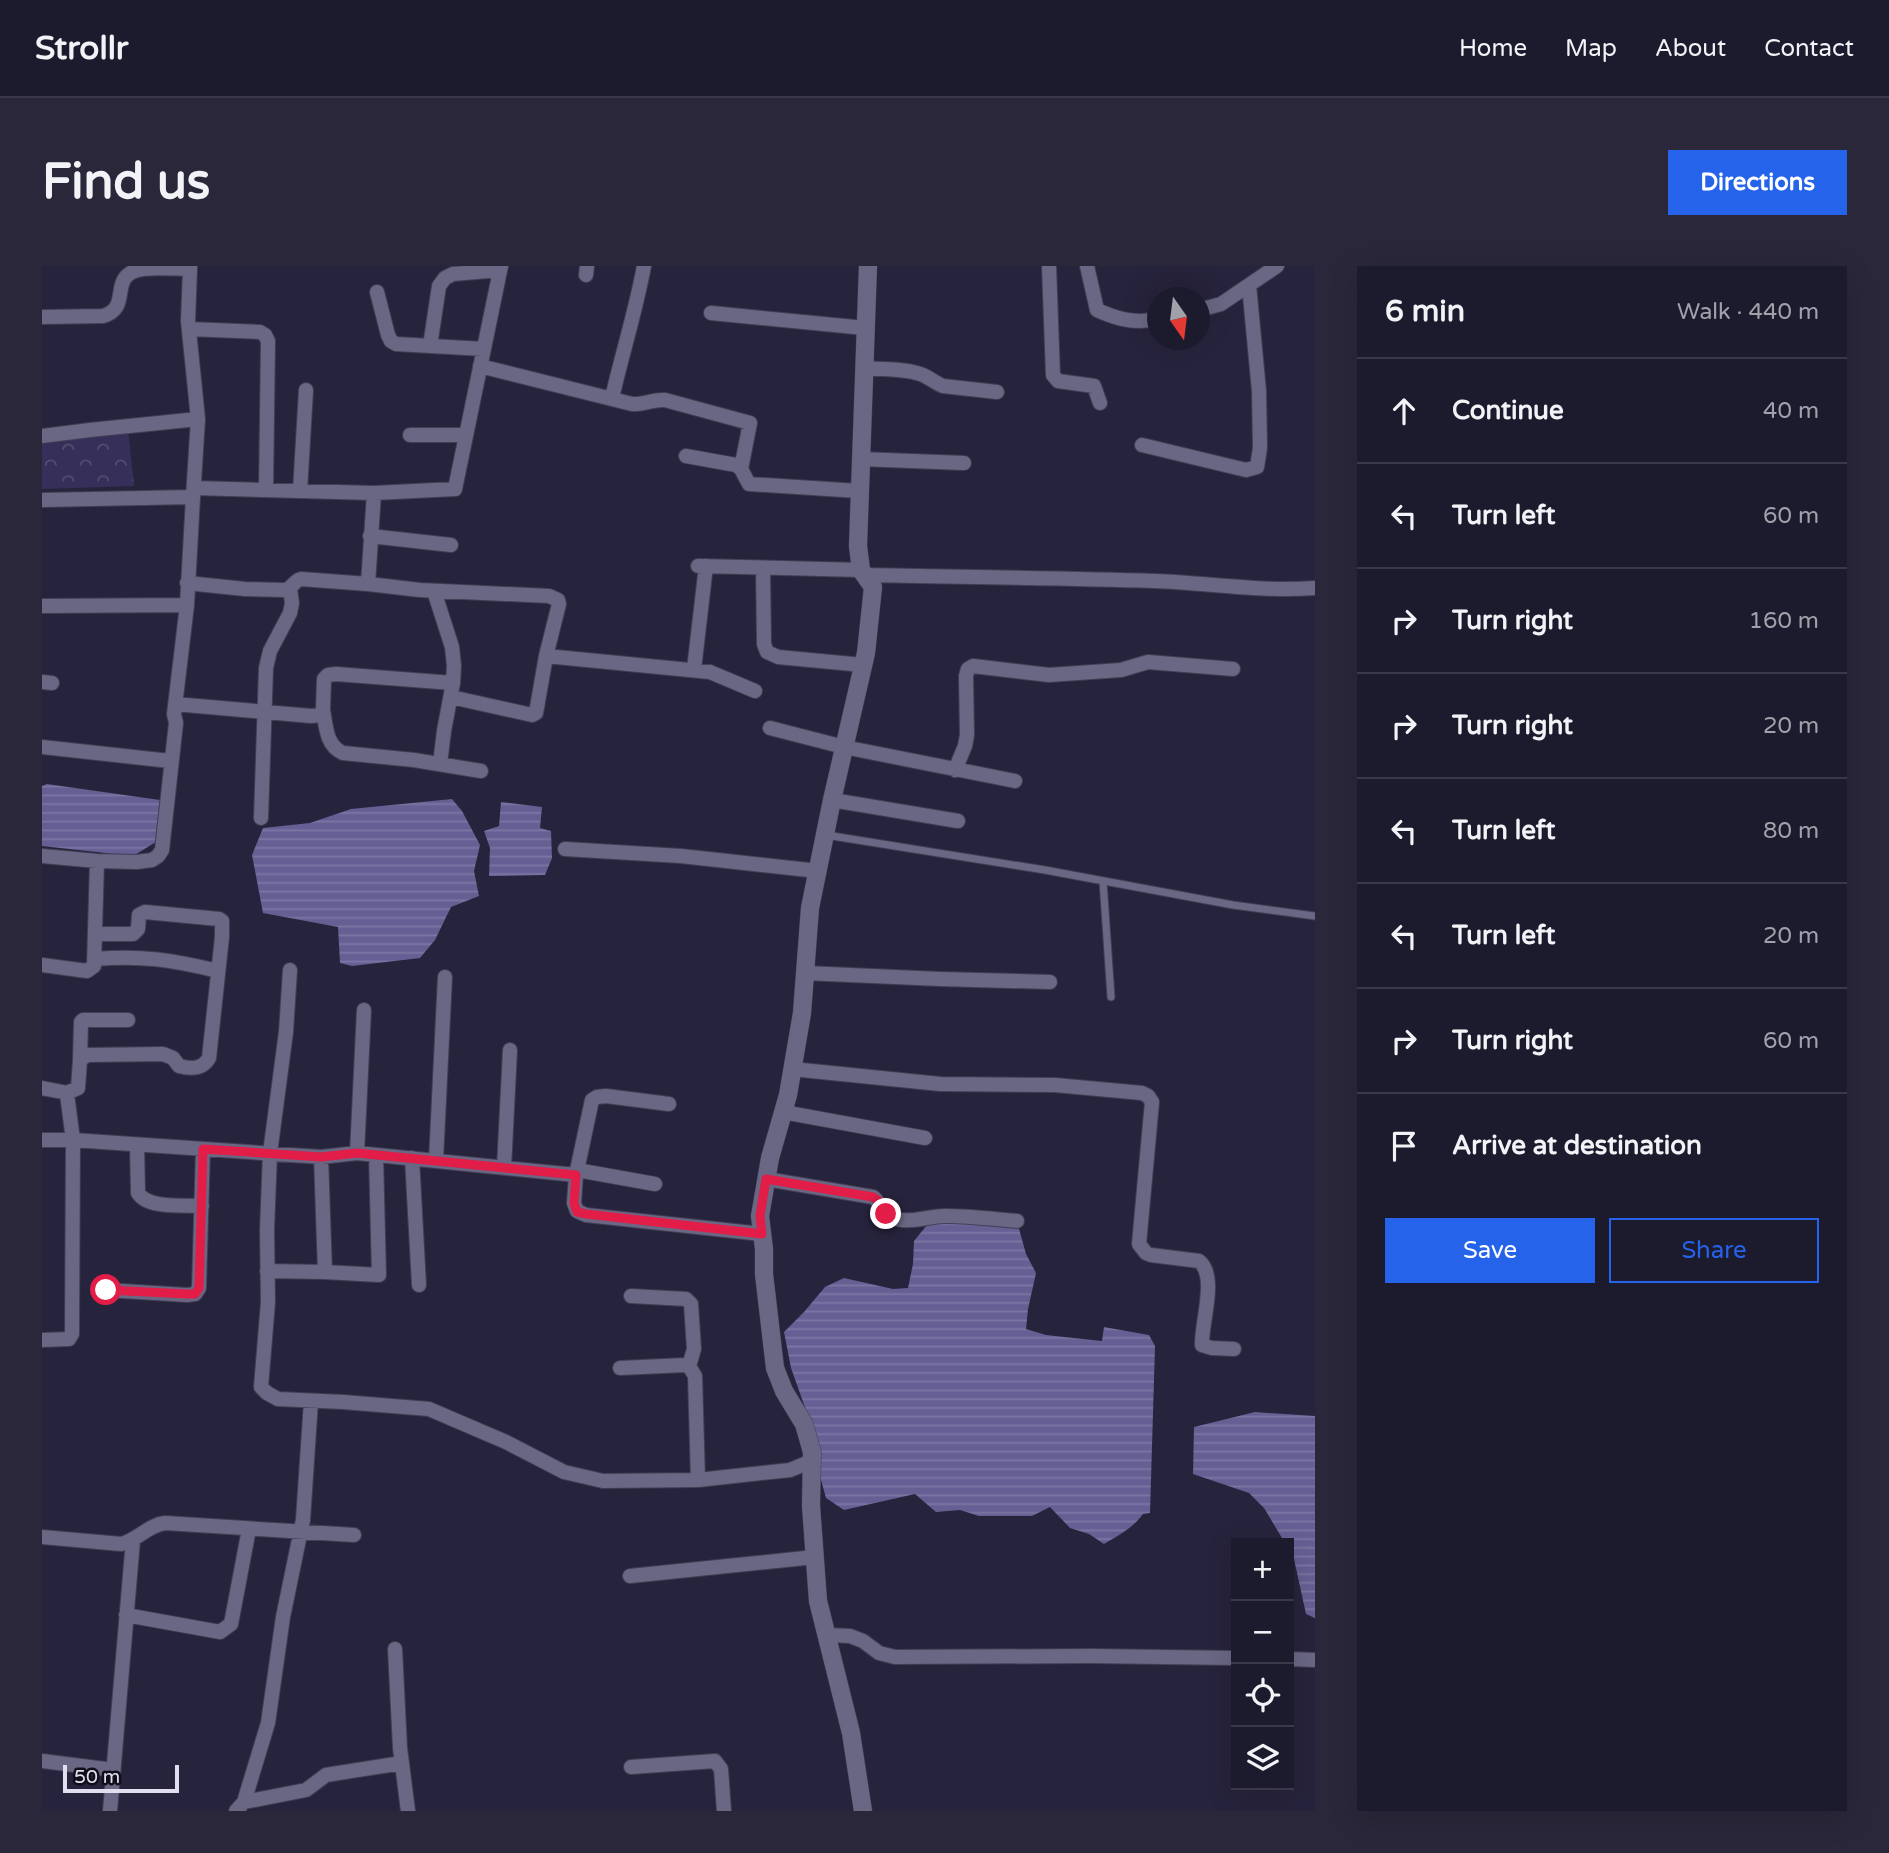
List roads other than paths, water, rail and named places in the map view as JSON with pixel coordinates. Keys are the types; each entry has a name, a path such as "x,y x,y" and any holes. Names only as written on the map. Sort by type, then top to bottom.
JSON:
{"street":[{"path":"612,398 644,266"},
{"path":"863,1811 850,1733 818,1601 811,1506 812,1452 804,1424 784,1391 775,1368 760,1216 770,1158 792,1069 802,1013 810,908 863,665 873,587 863,573 858,546 868,266"},
{"path":"1049,266 1053,375 1058,381 1094,386 1100,402"},
{"path":"1087,266 1097,310 1117,319 1147,322"},
{"path":"1210,307 1221,304 1277,266"},
{"path":"42,317 111,314 117,308 126,275 137,270 190,267 188,329 198,419 187,606 162,850 158,856 147,862 42,856"},
{"path":"42,500 266,490 374,494 455,489 500,268 453,274 445,278 439,286 430,346"},
{"path":"1142,445 1247,470 1257,467 1260,448 1259,391 1249,285"},
{"path":"377,292 388,335 396,344 484,349"},
{"path":"711,313 865,328"},
{"path":"188,329 260,332 268,341 266,490"},
{"path":"480,366 639,405 658,399 665,400 750,423 741,469"},
{"path":"864,368 914,372 943,386 997,392"},
{"path":"300,491 306,390"},
{"path":"42,436 198,419"},
{"path":"410,435 466,435"},
{"path":"686,456 736,465 749,484 859,491"},
{"path":"860,459 964,463"},
{"path":"368,584 374,494"},
{"path":"370,536 451,545"},
{"path":"694,669 702,566 1315,588"},
{"path":"763,568 764,644 767,652 778,657 863,665"},
{"path":"187,583 284,590 290,589 297,580 307,579 556,598 559,604 546,656 538,710 532,715 452,690 336,674 328,675 324,679 323,710 328,737 336,750 481,771"},
{"path":"261,818 266,668 270,651 290,613 290,589"},
{"path":"434,590 452,647 452,690 440,764"},
{"path":"42,606 187,606"},
{"path":"546,656 694,669 721,675 755,691"},
{"path":"955,770 965,746 968,720 966,676 968,669 973,666 1049,675 1121,670 1149,662 1233,669"},
{"path":"175,704 311,716 320,715 323,710"},
{"path":"770,728 844,747 1015,781"},
{"path":"42,747 170,761"},
{"path":"832,800 958,821"},
{"path":"565,849 681,856 818,871"},
{"path":"42,965 87,971 94,966 97,861"},
{"path":"80,1060 87,1055 163,1054 173,1058 179,1066 189,1068 206,1063 209,1058 222,925 219,919 145,912 139,915 138,929 133,934 95,934"},
{"path":"95,960 118,957 161,959 218,971"},
{"path":"290,970 286,1032 270,1153 268,1302 261,1387 267,1393 278,1399 357,1402 429,1409 506,1442 564,1472 603,1481 698,1480 790,1470 812,1461"},
{"path":"805,973 1050,982"},
{"path":"436,1160 445,977"},
{"path":"357,1153 364,1010"},
{"path":"42,1088 68,1093 78,1088 80,1022 128,1020"},
{"path":"504,1168 510,1050"},
{"path":"792,1069 940,1084 1055,1085 1142,1093 1148,1096 1152,1102 1139,1244 1151,1255 1199,1261 1203,1264 1209,1288 1202,1345 1234,1349"},
{"path":"42,1340 69,1339 72,1334 73,1140 68,1093"},
{"path":"669,1104 606,1096 592,1100 576,1173 574,1203 577,1212 762,1234"},
{"path":"783,1112 925,1138"},
{"path":"42,1140 321,1157 357,1153 576,1173 654,1184"},
{"path":"137,1145 138,1193 142,1200 202,1206"},
{"path":"106,1290 195,1294 200,1282 203,1149"},
{"path":"267,1271 379,1275 376,1155"},
{"path":"321,1157 325,1272"},
{"path":"412,1158 419,1285"},
{"path":"766,1179 873,1197 879,1201 886,1214 899,1219 915,1221 946,1216 1017,1221"},
{"path":"631,1296 686,1299 691,1304 694,1349 689,1366 695,1376 698,1480"},
{"path":"620,1368 689,1366"},
{"path":"240,1807 268,1723 282,1617 303,1520 311,1401"},
{"path":"42,1537 114,1545 133,1540 160,1523 354,1535"},
{"path":"127,1615 220,1632 226,1629 231,1624 249,1529"},
{"path":"110,1811 133,1540"},
{"path":"631,1576 815,1557"},
{"path":"826,1635 850,1636 863,1641 879,1653 895,1657 1231,1658"},
{"path":"396,1649 401,1763 408,1811"},
{"path":"1294,1659 1315,1660"},
{"path":"42,1761 113,1770"},
{"path":"631,1767 715,1761 720,1769 724,1811"},
{"path":"240,1807 306,1790 326,1775 401,1763"}],"lane":[{"path":"825,835 1233,905 1315,916"},
{"path":"1103,881 1111,997"}]}
